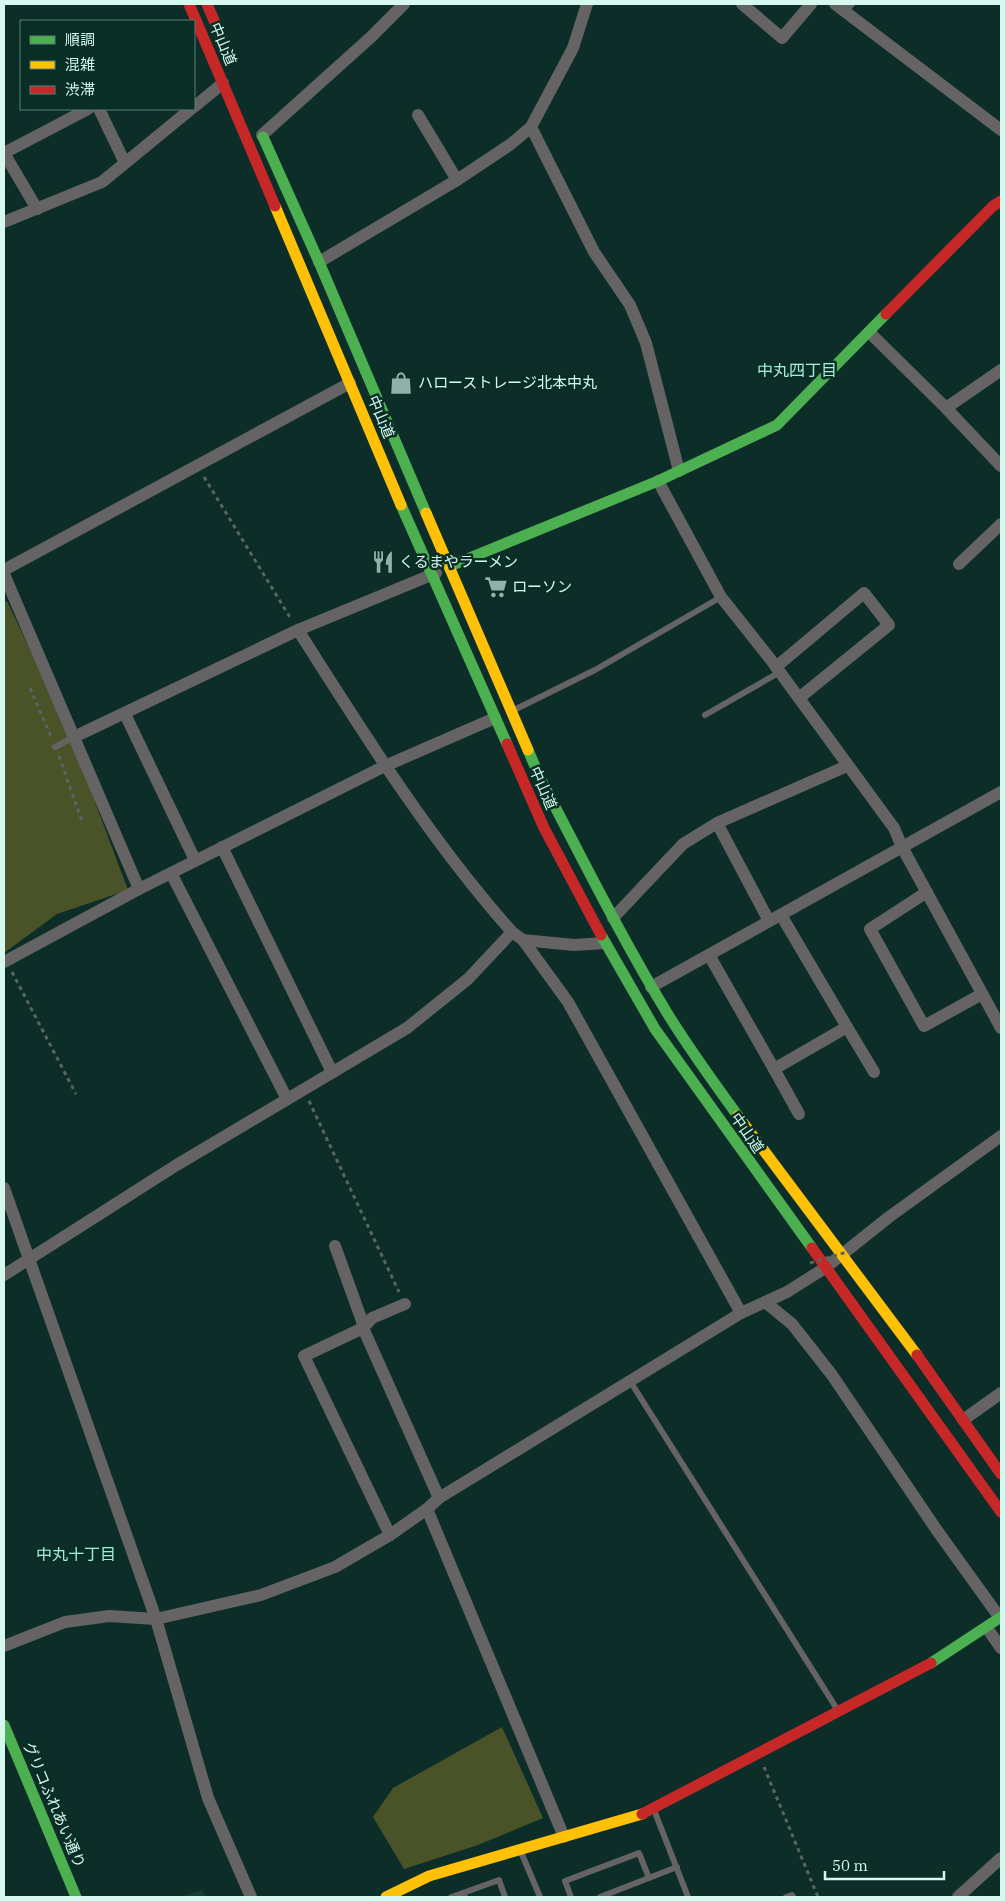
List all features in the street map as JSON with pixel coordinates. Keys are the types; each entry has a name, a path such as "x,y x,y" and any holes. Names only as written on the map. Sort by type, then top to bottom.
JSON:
{"main road":[{"name":"中山道","path":"189,4 432,575 544,828 655,1029 1001,1512"},
{"name":"中山道","path":"207,4 233,65"},
{"name":"中山道","path":"261,131 540,778 613,918 669,1016 705,1071 918,1356 1001,1474"},
{"path":"450,566 658,481 777,425 993,206 1001,201"},
{"path":"386,1897 428,1876 645,1813 758,1752 924,1668 1000,1618"},
{"name":"グリコふれあい通り","path":"4,1725 76,1897"}],"street":[{"path":"261,131 371,37 404,4"},
{"path":"319,262 457,180 511,144 531,127 573,48 587,4"},
{"path":"742,4 782,38 811,4"},
{"path":"844,6 1001,130"},
{"path":"195,106 223,83"},
{"path":"37,208 4,153 86,110"},
{"path":"99,110 125,163"},
{"path":"4,222 102,182 191,110"},
{"path":"418,115 457,180"},
{"path":"531,127 594,252 630,305 646,343 679,471"},
{"path":"869,332 999,458"},
{"path":"946,408 1001,370"},
{"path":"139,889 4,572 350,383"},
{"path":"658,481 722,597 778,669 894,828 902,847 1001,1028"},
{"path":"960,564 1001,524"},
{"path":"74,737 298,630 450,566"},
{"path":"778,669 864,593 889,626 799,698"},
{"path":"298,630 385,766 477,893 512,932 523,940 568,1002 741,1313"},
{"path":"125,714 195,860"},
{"path":"5,961 195,860 385,766 495,718"},
{"path":"613,918 683,844 717,823 847,766"},
{"path":"652,987 1001,792"},
{"path":"717,823 775,918 847,1026 874,1072"},
{"path":"222,847 332,1072"},
{"path":"171,873 286,1099"},
{"path":"927,892 870,928 924,1026 982,994"},
{"path":"4,1275 175,1166 407,1028 468,979 512,932"},
{"path":"523,940 574,945 606,943"},
{"path":"709,955 799,1114"},
{"path":"774,1069 847,1026"},
{"path":"4,1646 65,1622 109,1616 156,1619 261,1595 335,1567 390,1535 427,1509 439,1498 741,1313 787,1292 825,1268 889,1217 1001,1136"},
{"path":"4,1188 156,1619 208,1798 251,1897"},
{"path":"335,1246 363,1328 439,1498"},
{"path":"764,1302 792,1324 832,1375 936,1529 1000,1618"},
{"path":"390,1535 304,1356 363,1328 372,1318 405,1304"},
{"path":"963,1420 1001,1393"},
{"path":"427,1509 564,1837"},
{"path":"987,1628 1001,1648"},
{"path":"958,1897 1001,1858"}],"lane":[{"path":"512,711 595,670 722,597"},
{"path":"705,715 778,669"},
{"path":"55,747 74,737"},
{"path":"630,1381 839,1712"},
{"path":"654,1808 688,1897"},
{"path":"520,1850 540,1897"},
{"path":"571,1897 565,1881 639,1853 649,1878"},
{"path":"600,1897 677,1867"},
{"path":"451,1897 464,1895 499,1880 505,1897"},
{"path":"786,1897 792,1895 793,1897"}],"path":[{"path":"196,466 298,630"},
{"path":"30,688 49,730"},
{"path":"60,759 83,824"},
{"path":"5,961 76,1094"},
{"path":"304,1090 405,1304"},
{"path":"810,1264 857,1249"},
{"path":"758,1752 818,1897"}],"shaded area":[{"path":"7,601 68,730 128,890 57,914 4,953 4,603"},
{"path":"502,1727 543,1818 478,1845 404,1869 373,1817 393,1788"},
{"path":"202,1890 206,1897 180,1897"}],"traffic: fast":[{"path":"263,137 319,262 426,513"},
{"path":"450,566 658,481 777,425 886,314"},
{"path":"401,505 507,744"},
{"path":"528,750 540,778 587,868 652,987 685,1041 738,1116"},
{"path":"601,935 655,1029 812,1248"},
{"path":"931,1663 1001,1617"},
{"path":"4,1725 76,1897"}],"traffic: slow":[{"path":"275,206 401,505"},
{"path":"426,513 528,750"},
{"path":"738,1116 917,1355"},
{"path":"386,1897 429,1876 642,1814"}],"traffic: jam":[{"path":"189,4 275,206"},
{"path":"207,4 227,51"},
{"path":"886,314 993,206 1001,201"},
{"path":"507,744 544,828 601,935"},
{"path":"812,1248 1001,1512"},
{"path":"917,1355 1001,1474"},
{"path":"642,1814 931,1663"}],"place":[{"name":"ハローストレージ北本中丸","path":"401,383"},
{"name":"くるまやラーメン","path":"383,562"},
{"name":"ローソン","path":"496,587"}],"district":[{"name":"中丸四丁目","path":"797,370"},
{"name":"中丸十丁目","path":"76,1554"}]}
